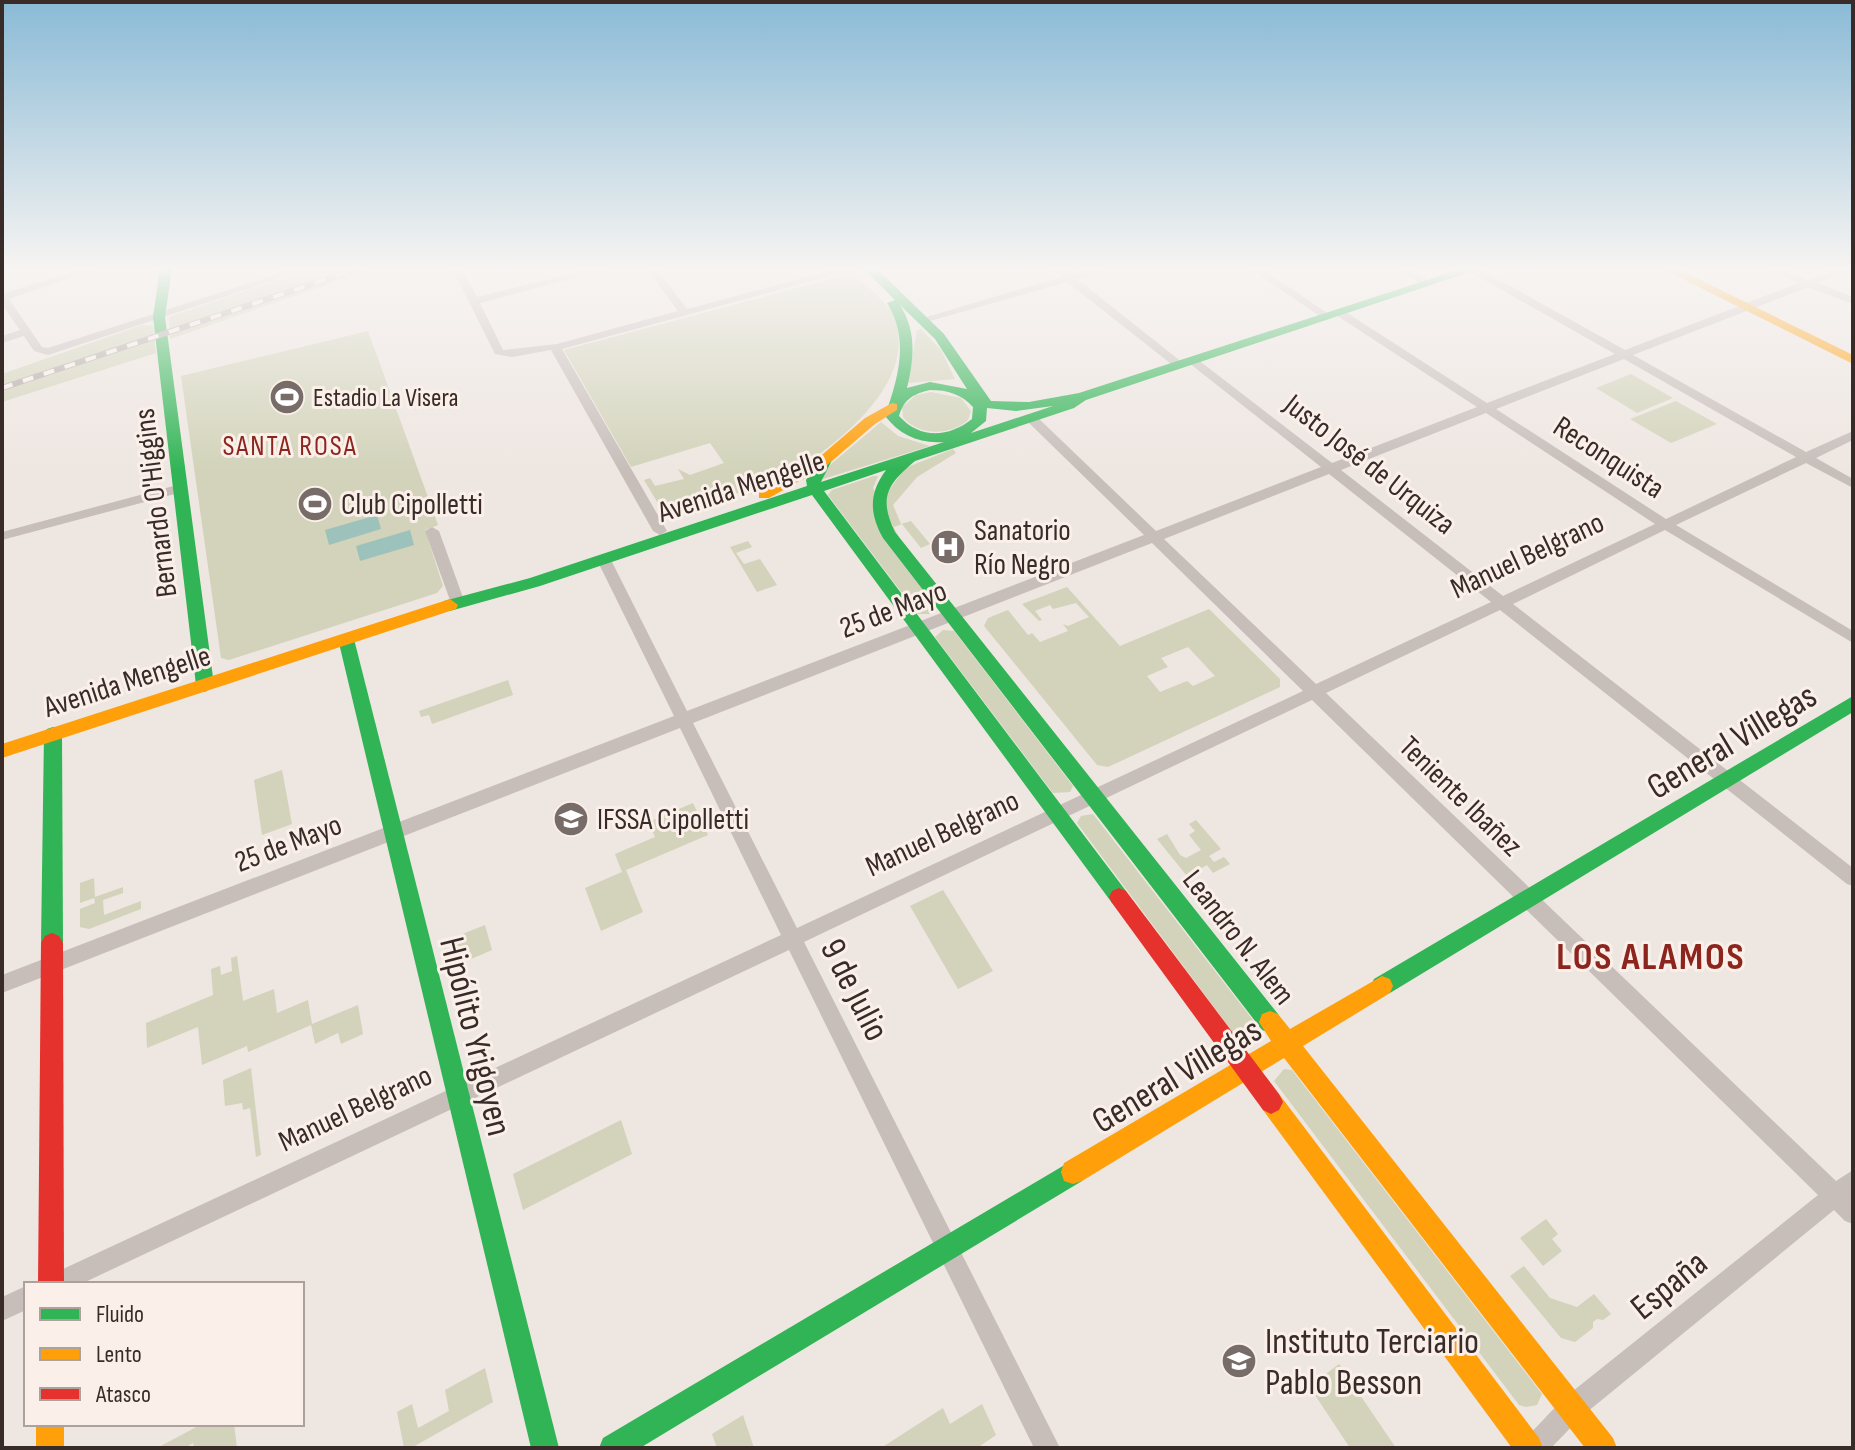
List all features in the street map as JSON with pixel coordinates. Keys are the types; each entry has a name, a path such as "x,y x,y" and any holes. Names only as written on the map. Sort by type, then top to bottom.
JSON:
{"main road":[{"name":"Bernardo O'Higgins","path":"161,336 205,685"},
{"path":"909,336 903,378 894,404 896,424 911,434 932,438 958,435"},
{"path":"918,456 979,421 981,411 950,348 938,336"},
{"name":"Avenida Mengelle","path":"2,751 498,590 528,584 816,491 1000,428 1023,414 1270,336"},
{"path":"1803,336 1853,360"},
{"path":"871,418 905,361"},
{"path":"965,376 981,396 1023,414"},
{"path":"894,404 910,391 930,386 952,388 974,398"},
{"name":"Avenida Mengelle","path":"974,398 1023,414"},
{"name":"Avenida Mengelle","path":"498,590 524,576 766,495 825,460 871,418 894,404"},
{"name":"Avenida Mengelle","path":"958,435 1000,428"},
{"name":"Leandro N. Alem","path":"918,456 894,468 882,482 876,499 877,513 888,534 1603,1448"},
{"path":"825,460 813,480 816,491 1532,1448"},
{"name":"Hipólito Yrigoyen","path":"346,639 545,1448"},
{"name":"General Villegas","path":"613,1448 1853,703"},
{"path":"53,734 53,1282"},
{"path":"50,1426 50,1448"}],"street":[{"path":"29,336 38,349 46,352 99,336"},
{"path":"493,336 503,354 557,347 600,336"},
{"name":"Justo José de Urquiza","path":"1148,336 1331,469 1853,878"},
{"name":"Reconquista","path":"1368,336 1665,524 1853,638"},
{"path":"1590,336 1853,484"},
{"name":"25 de Mayo","path":"2,984 1674,336"},
{"path":"557,347 558,355 660,531"},
{"name":"Teniente Ibañez","path":"1023,414 1529,900 1844,1188 1853,1213"},
{"name":"Manuel Belgrano","path":"57,1282 1057,815 1853,435"},
{"path":"2,536 181,488"},
{"path":"432,531 458,603"},
{"name":"9 de Julio","path":"604,560 1047,1448"},
{"name":"España","path":"1532,1448 1572,1408 1844,1188"},
{"path":"2,1309 24,1299"}],"green space":[{"path":"112,336 154,336 156,353 2,402 2,374"},
{"name":"Club Cipolletti","path":"349,336 370,336 438,525 425,530 443,586 437,593 229,660 221,658 181,376"},
{"path":"618,336 897,336 899,345 892,372 877,399 829,447 801,467 751,494 735,494 671,516 665,515 644,480 650,478 655,486 684,479 678,469 690,475 724,463 710,443 631,467 564,350"},
{"path":"916,336 927,336 941,350 955,379 908,383"},
{"path":"1631,374 1673,398 1637,413 1596,388"},
{"path":"931,392 961,398 971,411 968,420 952,429 934,432 909,423 903,417 902,407 916,395"},
{"path":"1676,401 1717,424 1671,443 1630,419"},
{"path":"881,422 898,436 930,446 823,479 824,470"},
{"path":"953,449 956,453 917,477 893,505 901,524 911,521 930,544 921,548 902,524 894,527 887,515 885,496 905,468"},
{"path":"878,476 873,488 936,608 932,614 918,614 828,495 832,490"},
{"path":"748,541 752,547 736,553 744,564 760,559 777,585 757,592 730,547"},
{"path":"1067,587 1120,646 1209,609 1280,679 1280,687 1108,767 1097,765 984,626 988,618 1008,610 1028,635 1032,633 1040,642 1068,631 1063,624 1068,626 1089,617 1076,603 1053,609 1050,605 1035,611 1042,620 1039,621 1022,604","holes":["1188,647 1215,676 1193,686 1187,681 1160,692 1147,676 1168,667 1161,658"]},
{"path":"943,630 954,631 1073,786 1070,792 1053,793 935,637"},
{"path":"508,680 513,695 432,724 429,715 421,717 419,711"},
{"path":"282,770 292,824 262,835 254,780"},
{"path":"693,803 708,835 626,870 643,912 601,931 585,888 622,872 615,854 655,837 648,822"},
{"path":"1093,814 1263,1033 1259,1041 1248,1045 1240,1042 1077,823 1081,816"},
{"path":"1196,820 1221,849 1209,856 1214,862 1224,857 1230,864 1213,873 1207,865 1187,876 1157,839 1167,834 1180,855 1186,858 1201,850 1189,835 1195,831 1189,824"},
{"path":"94,878 95,897 123,887 123,893 103,900 104,915 141,901 141,909 89,929 80,927 80,909 95,903 94,898 80,903 80,883"},
{"path":"943,890 993,971 958,989 910,906"},
{"path":"485,925 492,950 457,965 450,939"},
{"path":"237,956 243,1001 274,989 277,1013 308,1000 312,1024 358,1005 363,1034 341,1044 338,1033 315,1044 311,1025 248,1052 247,1046 202,1065 198,1027 147,1048 146,1023 213,995 211,969 220,966 221,975 232,971 231,958"},
{"path":"251,1068 261,1155 256,1157 250,1108 243,1110 242,1103 225,1106 223,1080"},
{"path":"1284,1069 1292,1070 1542,1394 1537,1405 1519,1405 1274,1081"},
{"path":"621,1120 632,1154 523,1210 513,1174"},
{"path":"1546,1219 1558,1234 1552,1239 1562,1251 1543,1266 1520,1238"},
{"path":"1524,1266 1550,1298 1577,1307 1594,1294 1611,1314 1593,1322 1593,1328 1575,1342 1561,1338 1510,1276"},
{"path":"1339,1364 1396,1448 1350,1448 1315,1395 1323,1389 1318,1380"},
{"path":"485,1368 493,1402 411,1448 404,1448 397,1412 412,1404 418,1428 449,1411 445,1390"},
{"path":"982,1404 996,1435 977,1448 881,1448 943,1408 950,1424"},
{"path":"743,1415 754,1448 717,1448 712,1434"},
{"path":"198,1426 234,1426 237,1448 194,1448 193,1443 185,1448 157,1448"}],"water":[{"path":"377,515 381,529 329,545 325,530"},
{"path":"410,530 414,545 360,561 356,546"}],"railway":[{"path":"2,388 158,336"}],"traffic: fast":[{"path":"161,336 205,685"},
{"path":"896,401 906,363 906,336"},
{"path":"939,336 973,388 985,399"},
{"path":"977,401 1016,407 1081,397 1269,336"},
{"path":"930,386 951,388 970,396 980,406 979,421 957,434 934,438 922,437 901,426 892,416 897,402 910,392 930,386"},
{"path":"450,605 534,582 1069,405 1081,397"},
{"path":"909,459 891,474 880,492 879,511 888,534 1270,1022"},
{"path":"825,460 813,480 816,491 1119,897"},
{"path":"346,639 545,1448"},
{"path":"1382,986 1853,703"},
{"path":"52,943 53,734"},
{"path":"613,1448 1073,1172"}],"traffic: slow":[{"path":"1804,336 1853,360"},
{"path":"764,495 821,463 870,421 892,407"},
{"path":"2,751 450,605"},
{"path":"1073,1172 1382,986"},
{"path":"1270,1022 1603,1448"},
{"path":"1271,1102 1529,1448"},
{"path":"50,1426 50,1448"}],"traffic: jam":[{"path":"1119,897 1271,1102"},
{"path":"51,1282 52,943"}],"place":[{"name":"Estadio La Visera","path":"287,397"},
{"name":"Club Cipolletti","path":"315,504"},
{"name":"Sanatorio Río Negro","path":"948,547"},
{"name":"IFSSA Cipolletti","path":"571,819"},
{"name":"Instituto Terciario Pablo Besson","path":"1239,1361"}],"district":[{"name":"SANTA ROSA","path":"290,445"},
{"name":"LOS ALAMOS","path":"1651,956"}]}
